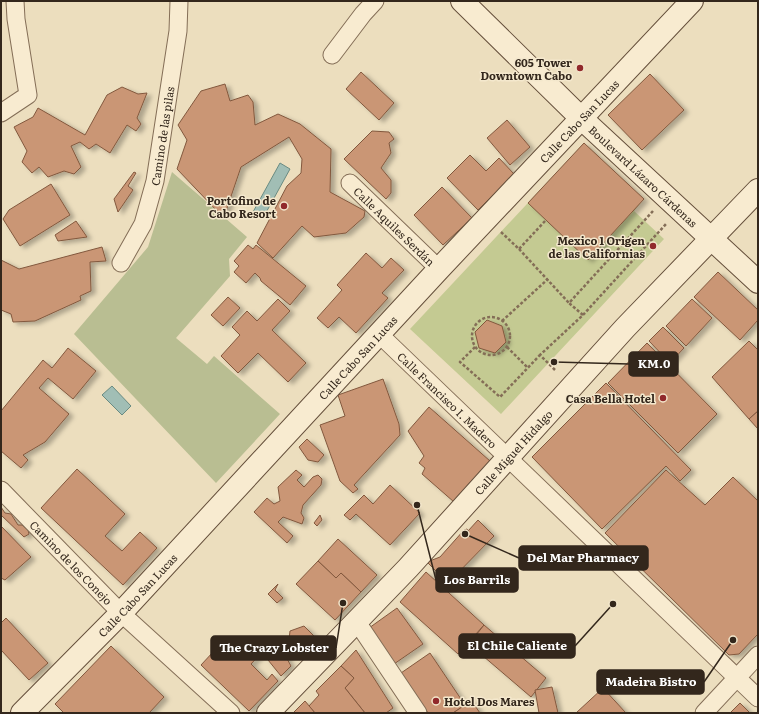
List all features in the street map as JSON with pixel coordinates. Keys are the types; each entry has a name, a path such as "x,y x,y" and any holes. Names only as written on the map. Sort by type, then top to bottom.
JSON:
{"main road":[{"name":"Boulevard Lázaro Cárdenas","path":"462,1 581,118 758,282"},
{"name":"Calle Cabo San Lucas","path":"22,713 121,613 439,269 692,1"},
{"name":"Calle Miguel Hidalgo","path":"268,713 357,622 631,322 758,190"}],"street":[{"path":"1,113 28,95 16,19 16,1"},
{"name":"Camino de las pilas","path":"121,263 143,224 154,187 177,38 179,1"},
{"path":"332,55 363,14 375,1"},
{"name":"Calle Aquiles Serdán","path":"350,183 439,269"},
{"name":"Calle Francisco I. Madero","path":"380,334 758,698"},
{"name":"Camino de los Conejo","path":"1,490 121,613 232,713"},
{"path":"357,622 418,713"},
{"path":"704,713 758,655"}],"path":[{"path":"569,303 657,206"},
{"path":"475,347 460,362 500,397 540,355 583,314 670,219"},
{"path":"519,249 546,220"},
{"path":"498,229 548,279 569,303 583,314"},
{"path":"502,321 548,279"},
{"path":"488,317 494,317 502,321 509,328 510,335 507,347 497,355 485,355 475,347 472,335 477,324 488,317"},
{"path":"507,347 528,368"},
{"path":"540,355 555,370"}],"green space":[{"path":"584,143 644,199 634,211 664,239 501,414 410,329"},
{"path":"172,172 247,237 229,259 230,276 176,338 207,364 214,356 280,414 216,483 74,334 148,247"}],"water":[{"path":"280,163 290,169 263,218 253,212"},
{"path":"112,386 131,406 122,415 102,395"}],"building":[{"path":"361,72 394,103 379,120 346,89"},
{"path":"650,74 684,110 642,150 608,115"},
{"path":"225,84 230,101 248,95 253,102 255,125 278,114 300,124 331,149 330,192 365,211 364,217 346,233 314,237 302,226 273,258 257,243 287,186 301,173 302,159 289,137 241,167 225,214 217,211 177,169 187,140 178,125 201,91"},
{"path":"122,87 138,94 147,93 137,118 141,124 136,131 127,125 110,153 96,144 89,149 80,142 71,146 81,167 74,174 64,171 48,177 39,167 32,173 22,162 27,151 14,127 33,117 38,108 85,135 107,95"},
{"path":"507,120 530,147 510,165 487,138"},
{"path":"372,131 389,132 394,139 389,143 391,153 381,168 391,180 391,193 386,199 344,159"},
{"path":"584,143 644,199 588,260 528,203"},
{"path":"470,155 486,171 499,158 514,174 478,210 447,178"},
{"path":"134,172 136,173 128,186 133,190 118,212 114,199"},
{"path":"51,184 70,215 20,246 3,219 9,210"},
{"path":"442,187 472,218 443,245 414,215"},
{"path":"76,221 87,237 58,241 55,235"},
{"path":"248,245 253,249 256,245 306,286 290,305 261,281 255,273 246,283 234,272 239,266 234,261"},
{"path":"102,247 106,261 90,262 91,291 80,296 81,300 35,321 13,322 11,314 1,310 1,260 19,269"},
{"path":"366,253 382,268 391,258 404,270 382,293 388,298 356,333 339,317 328,328 317,318 342,290 337,285"},
{"path":"718,272 758,310 758,320 740,340 694,297"},
{"path":"228,297 240,308 223,326 211,315"},
{"path":"278,299 290,311 272,330 306,363 288,382 258,353 238,373 221,356 240,335 232,327 247,311 257,321"},
{"path":"692,299 712,318 686,346 666,326"},
{"path":"487,320 502,326 506,342 495,353 479,348 475,332"},
{"path":"663,327 684,348 670,363 649,341"},
{"path":"749,341 758,350 758,411 749,419 712,377"},
{"name":"Casa Bella Hotel","path":"647,343 717,414 678,453 608,383"},
{"path":"68,348 96,371 73,399 48,378 39,388 69,414 45,442 23,455 28,460 21,468 1,451 1,411 43,360 52,368"},
{"path":"383,379 399,424 400,435 354,485 358,489 353,493 340,481 320,425 345,416 338,395"},
{"path":"606,383 691,470 680,481 666,466 602,529 532,457"},
{"path":"429,407 490,461 454,502 422,474 425,468 419,463 424,456 408,431"},
{"path":"758,411 758,429 749,419"},
{"path":"307,439 324,455 318,462 308,460 299,447"},
{"path":"77,469 125,514 105,536 122,551 140,532 157,548 123,585 41,508"},
{"path":"296,470 302,475 297,480 304,487 313,477 318,475 322,479 321,485 303,505 301,513 304,518 302,524 283,517 278,522 293,536 287,543 254,512 267,498 274,504 280,501 278,487"},
{"path":"666,470 705,505 733,477 758,501 758,634 739,654 729,655 605,533"},
{"path":"390,485 420,513 390,545 356,514 350,520 344,515 364,495 373,504"},
{"path":"1,507 5,513 11,514 18,525 22,525 28,530 29,534 24,537 1,515"},
{"path":"320,515 322,520 317,526 314,523"},
{"path":"478,520 494,536 448,583 427,562 440,557 464,530 467,529 468,531"},
{"path":"1,526 31,557 5,580 1,578"},
{"path":"338,539 377,575 361,592 341,573 336,578 318,561"},
{"path":"318,561 336,578 341,573 361,592 335,620 296,584"},
{"path":"426,572 484,625 458,654 400,602"},
{"path":"278,584 275,590 283,598 277,603 268,594"},
{"path":"397,608 423,644 394,664 369,628"},
{"path":"6,618 48,663 29,680 1,650 1,623"},
{"path":"484,625 546,678 531,697 469,644"},
{"path":"304,626 321,643 307,658 289,640 290,631"},
{"path":"226,638 248,659 260,647 264,650 251,664 267,680 272,674 278,681 249,711 201,665"},
{"path":"287,639 294,648 286,657 291,666 281,676 264,655 272,643 280,648"},
{"path":"111,646 164,697 149,713 64,713 55,704"},
{"path":"356,650 393,708 386,713 365,713 345,688 354,678 341,666"},
{"path":"430,653 465,705 453,713 428,713 401,673"},
{"path":"341,666 354,678 345,688 365,713 315,713 309,706 319,695 316,691"},
{"path":"552,687 558,713 539,713 535,690"},
{"path":"603,688 626,713 576,713"},
{"path":"471,700 480,713 453,713 465,705"},
{"path":"305,701 315,713 293,713"},
{"path":"740,703 750,713 730,713"}],"place":[{"name":"605 Tower Downtown Cabo","path":"580,68"},
{"name":"Portofino de Cabo Resort","path":"284,206"},
{"name":"Mexico 1 Origen de las Californias","path":"653,246"},
{"name":"KM.0","path":"554,362"},
{"name":"Casa Bella Hotel","path":"663,398"},
{"name":"Los Barrils","path":"417,505"},
{"name":"Del Mar Pharmacy","path":"465,534"},
{"name":"The Crazy Lobster","path":"343,603"},
{"name":"El Chile Caliente","path":"613,604"},
{"name":"Madeira Bistro","path":"733,640"},
{"name":"Hotel Dos Mares","path":"436,701"}]}
